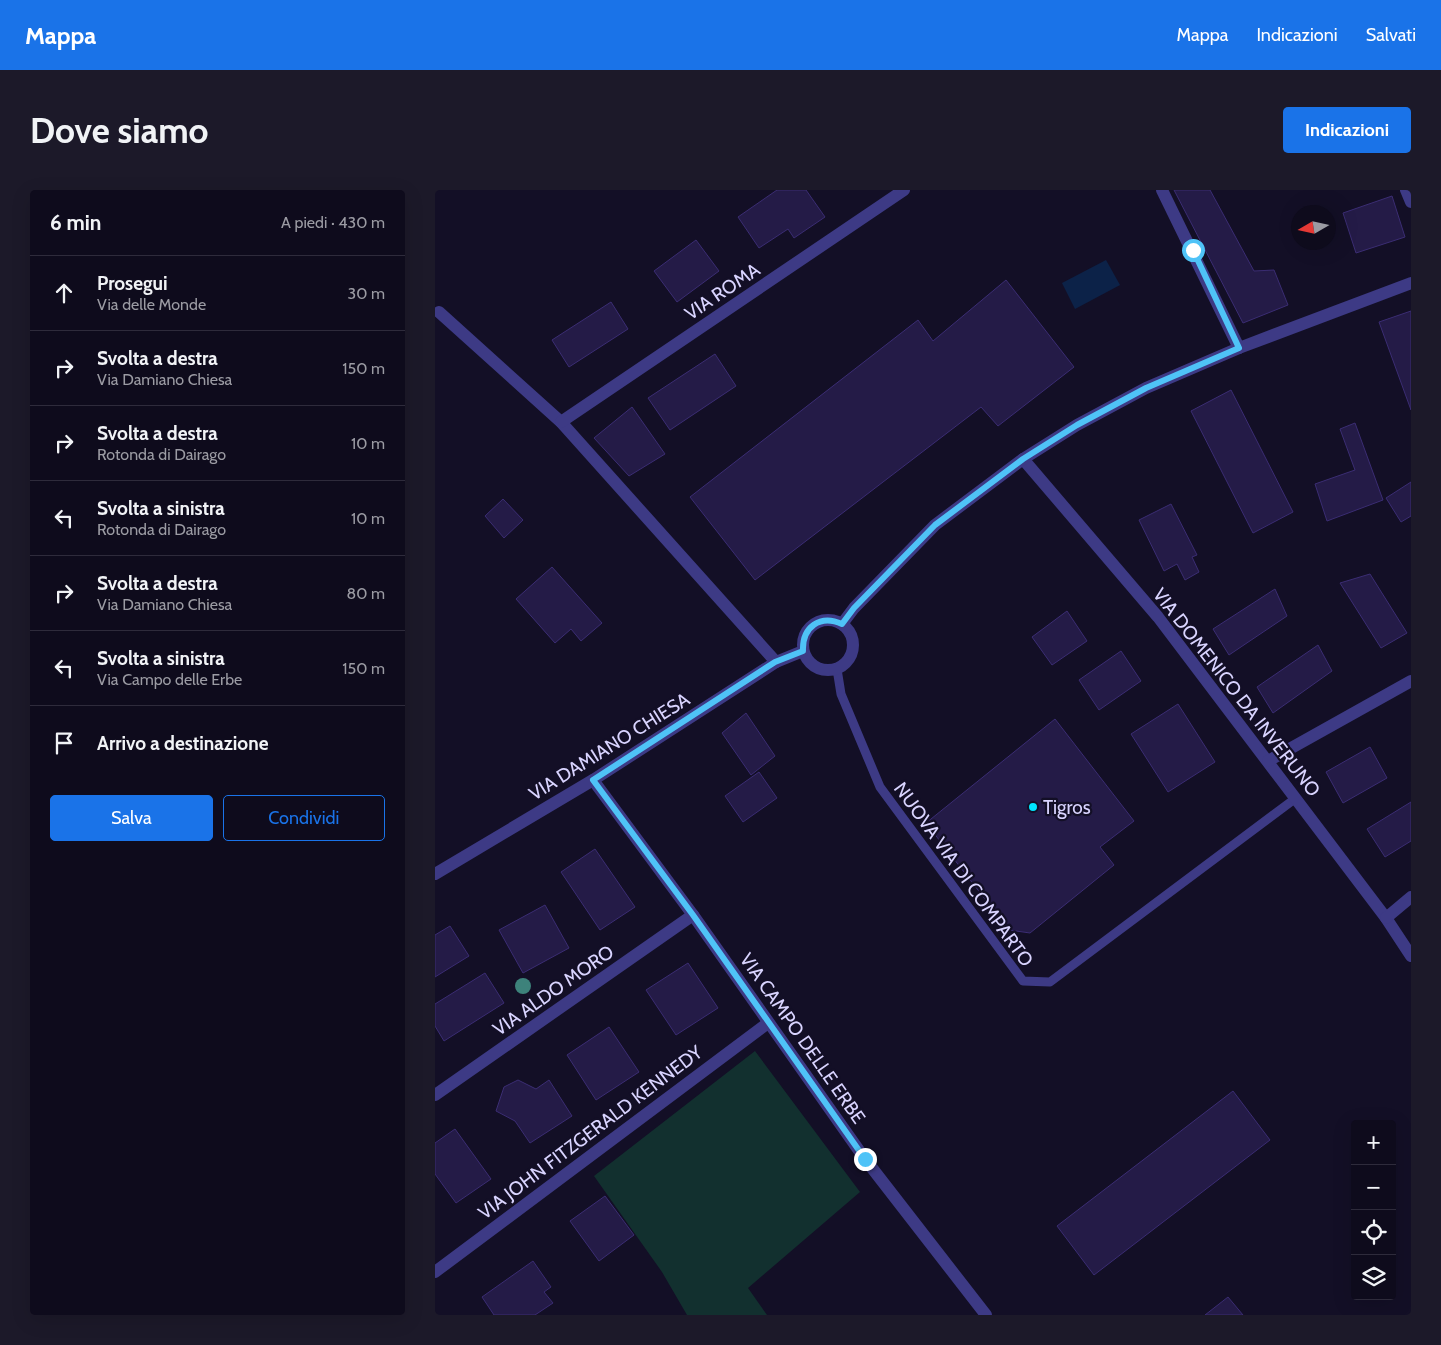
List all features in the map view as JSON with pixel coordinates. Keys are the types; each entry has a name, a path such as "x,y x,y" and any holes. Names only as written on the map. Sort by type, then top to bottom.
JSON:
{"street":[{"name":"VIA ROMA","path":"561,422 904,190"},
{"path":"1162,190 1239,348"},
{"path":"1406,190 1411,202"},
{"path":"842,624 854,608 935,525 1023,459 1077,425 1146,388 1239,348 1411,283"},
{"path":"439,312 561,422 775,662"},
{"name":"VIA DOMENICO DA INVERUNO","path":"1023,459 1158,617 1386,918 1411,956"},
{"path":"825,620 842,624 848,629 854,644 850,659 837,669 830,671 816,668 806,658 803,651 803,642 810,627 825,620"},
{"name":"VIA DAMIANO CHIESA","path":"435,874 593,780 775,662 803,651"},
{"path":"1268,761 1411,681"},
{"name":"VIA CAMPO DELLE ERBE","path":"593,780 693,915 865,1159 986,1315"},
{"path":"1386,918 1411,897"},
{"name":"VIA ALDO MORO","path":"435,1096 693,915"},
{"name":"VIA JOHN FITZGERALD KENNEDY","path":"435,1272 768,1023"}],"lane":[{"name":"NUOVA VIA DI COMPARTO","path":"837,669 841,694 880,787 1023,981 1050,982 1296,798"}],"green space":[{"path":"755,1051 860,1192 748,1288 767,1315 687,1315 662,1272 594,1176"}],"water":[{"path":"1106,260 1120,285 1075,309 1062,283"}],"building":[{"path":"777,190 806,190 825,217 794,238 788,229 759,248 738,217"},
{"path":"1174,190 1210,190 1254,271 1274,270 1288,305 1243,323"},
{"path":"1392,196 1405,237 1356,253 1343,213"},
{"path":"696,240 719,271 677,302 654,271"},
{"path":"1006,280 1074,367 998,426 981,407 755,580 690,497 918,320 933,341"},
{"path":"611,302 628,329 569,367 552,340"},
{"path":"1411,311 1411,410 1379,322"},
{"path":"715,354 736,386 670,430 648,398"},
{"path":"1231,390 1293,512 1253,533 1191,411"},
{"path":"632,407 665,454 629,476 594,438"},
{"path":"1355,423 1383,500 1327,521 1315,484 1355,470 1340,429"},
{"path":"1411,482 1411,516 1401,522 1386,498"},
{"path":"503,499 523,520 504,538 485,516"},
{"path":"1171,504 1197,555 1192,557 1199,572 1185,580 1177,564 1164,571 1139,520"},
{"path":"552,567 602,623 581,641 571,629 555,643 516,599"},
{"path":"1370,574 1407,633 1381,648 1340,583"},
{"path":"1275,589 1287,616 1229,655 1213,629"},
{"path":"1067,611 1087,641 1052,665 1032,637"},
{"path":"1318,645 1332,671 1273,713 1257,687"},
{"path":"1121,651 1141,681 1099,710 1079,680"},
{"path":"1178,704 1215,762 1168,792 1131,734"},
{"path":"746,713 775,756 751,775 722,733"},
{"path":"1055,719 1134,821 1100,847 1114,865 1030,933 1009,930 926,823"},
{"path":"1370,747 1387,778 1343,803 1326,772"},
{"path":"759,772 777,798 743,822 725,796"},
{"path":"1411,802 1411,841 1385,857 1367,829"},
{"path":"595,849 635,907 600,930 561,872"},
{"path":"545,905 569,948 523,973 499,930"},
{"path":"450,926 469,956 435,977 435,935"},
{"path":"688,963 718,1008 676,1035 646,990"},
{"path":"485,973 504,1003 444,1041 435,1026 435,1004"},
{"path":"609,1027 639,1072 596,1100 567,1055"},
{"path":"518,1080 536,1089 549,1080 572,1116 530,1143 515,1121 496,1111 504,1087"},
{"path":"1233,1091 1270,1140 1094,1275 1057,1226"},
{"path":"455,1129 491,1179 456,1203 435,1174 435,1143"},
{"path":"605,1196 634,1235 599,1261 570,1221"},
{"path":"533,1261 551,1287 544,1292 553,1303 535,1315 494,1315 482,1297"},
{"path":"1228,1297 1243,1315 1205,1315"}],"place":[{"name":"Tigros","path":"1033,807"}],"route":[{"path":"865,1159 693,915 593,780 775,662 803,651 805,634 817,622 834,620 842,624 854,608 935,525 1023,459 1077,425 1146,388 1239,348 1193,250"}]}
